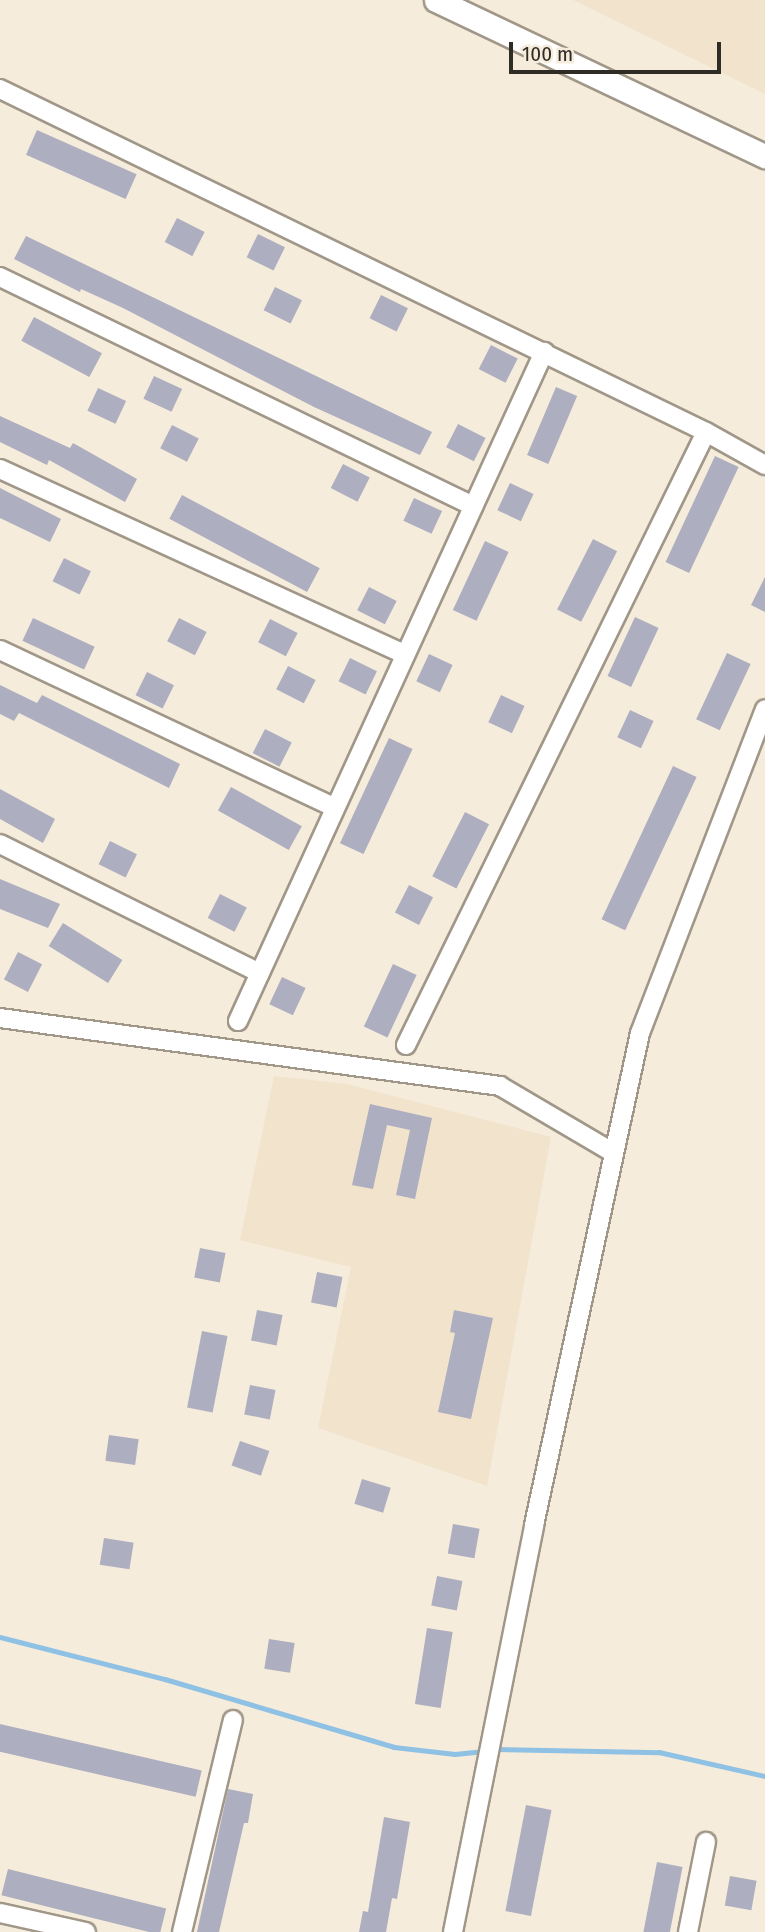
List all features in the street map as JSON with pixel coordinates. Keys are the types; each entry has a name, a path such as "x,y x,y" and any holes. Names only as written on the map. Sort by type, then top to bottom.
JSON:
{"main road":[{"path":"436,0 765,156"}],"street":[{"path":"0,89 544,352 706,432 765,465"},
{"path":"0,277 473,506"},
{"path":"238,1021 544,352"},
{"path":"406,1045 706,432"},
{"path":"0,469 405,654"},
{"path":"0,650 334,807"},
{"path":"453,1932 612,1152 640,1032 765,709"},
{"path":"0,844 260,973"},
{"path":"0,1018 500,1086 612,1152"},
{"path":"182,1932 233,1720"},
{"path":"688,1932 706,1842"},
{"path":"0,1913 86,1932"}],"shaded area":[{"path":"573,0 765,0 765,94"},
{"path":"274,1076 347,1084 551,1137 487,1486 318,1428 351,1267 240,1240"}],"building":[{"path":"37,130 137,174 126,199 26,155"},
{"path":"177,218 205,232 192,256 165,242"},
{"path":"258,234 285,247 274,271 247,257"},
{"path":"26,236 432,432 420,455 314,407 123,308 81,289 80,292 14,259"},
{"path":"275,287 302,300 291,324 264,310"},
{"path":"381,295 408,308 397,332 370,318"},
{"path":"34,317 102,353 89,377 21,341"},
{"path":"491,345 518,359 505,383 479,369"},
{"path":"154,376 182,389 172,412 143,399"},
{"path":"556,387 577,396 548,464 527,455"},
{"path":"98,388 126,401 116,424 87,411"},
{"path":"0,416 70,448 73,443 137,479 125,502 49,460 47,465 0,442"},
{"path":"458,424 486,438 474,461 446,447"},
{"path":"172,425 199,439 187,462 160,448"},
{"path":"715,456 739,467 689,573 666,562"},
{"path":"343,464 370,478 357,502 331,488"},
{"path":"510,483 534,494 521,521 497,510"},
{"path":"0,488 61,519 50,542 0,518"},
{"path":"182,495 320,568 307,592 169,519"},
{"path":"414,498 442,511 432,534 403,521"},
{"path":"593,539 617,551 581,622 557,609"},
{"path":"485,541 509,552 476,621 453,610"},
{"path":"64,558 91,571 80,595 53,581"},
{"path":"765,577 765,612 751,605"},
{"path":"369,587 397,601 385,624 357,610"},
{"path":"635,617 659,628 631,687 608,676"},
{"path":"33,618 95,647 84,669 22,641"},
{"path":"179,618 207,632 195,655 167,641"},
{"path":"270,619 298,633 286,656 258,642"},
{"path":"727,653 751,664 720,730 696,719"},
{"path":"429,654 453,665 440,692 416,681"},
{"path":"350,658 377,671 366,695 339,681"},
{"path":"288,666 316,680 304,703 276,689"},
{"path":"147,672 174,685 163,709 136,695"},
{"path":"0,685 37,703 42,695 180,764 169,788 19,713 14,721 0,714"},
{"path":"501,695 525,706 512,733 488,722"},
{"path":"630,710 654,721 641,748 617,737"},
{"path":"265,729 292,743 279,767 253,753"},
{"path":"389,738 413,749 364,854 340,843"},
{"path":"673,766 697,777 625,930 602,919"},
{"path":"231,787 302,826 289,850 218,811"},
{"path":"0,789 55,819 43,843 0,819"},
{"path":"465,812 489,824 456,888 432,876"},
{"path":"110,841 137,854 126,878 99,864"},
{"path":"0,879 60,904 48,928 0,909"},
{"path":"409,885 433,897 419,925 395,913"},
{"path":"220,894 247,908 234,932 208,918"},
{"path":"63,923 122,960 108,983 49,946"},
{"path":"18,952 42,964 28,992 4,980"},
{"path":"393,964 417,975 387,1038 364,1027"},
{"path":"282,977 306,988 293,1015 269,1004"},
{"path":"370,1104 432,1118 415,1199 396,1195 410,1130 387,1125 373,1189 352,1185"},
{"path":"200,1248 226,1253 220,1282 194,1277"},
{"path":"317,1272 343,1277 337,1307 311,1302"},
{"path":"257,1310 283,1315 277,1345 251,1340"},
{"path":"454,1310 493,1318 471,1419 438,1412 455,1333 450,1332"},
{"path":"202,1331 228,1336 213,1413 187,1408"},
{"path":"250,1385 276,1390 270,1419 244,1414"},
{"path":"109,1435 139,1439 135,1465 105,1461"},
{"path":"240,1441 269,1451 261,1476 232,1466"},
{"path":"362,1479 391,1488 383,1513 354,1504"},
{"path":"453,1524 480,1529 474,1558 448,1554"},
{"path":"104,1538 134,1543 129,1569 100,1565"},
{"path":"437,1576 463,1581 457,1610 431,1605"},
{"path":"427,1628 453,1632 441,1708 415,1704"},
{"path":"269,1639 295,1643 290,1673 264,1669"},
{"path":"0,1724 202,1771 196,1797 0,1752"},
{"path":"228,1789 253,1794 248,1823 244,1823 219,1932 197,1932"},
{"path":"526,1805 552,1810 531,1916 505,1911"},
{"path":"384,1817 410,1822 397,1899 392,1898 386,1932 359,1932 363,1911 368,1912"},
{"path":"657,1862 683,1867 670,1932 643,1932"},
{"path":"8,1869 166,1908 160,1932 149,1932 1,1895"},
{"path":"730,1876 757,1881 751,1910 725,1906"}],"waterway":[{"path":"0,1637 165,1679 394,1747 455,1754 484,1751"},
{"path":"496,1749 659,1752 765,1776"}]}
